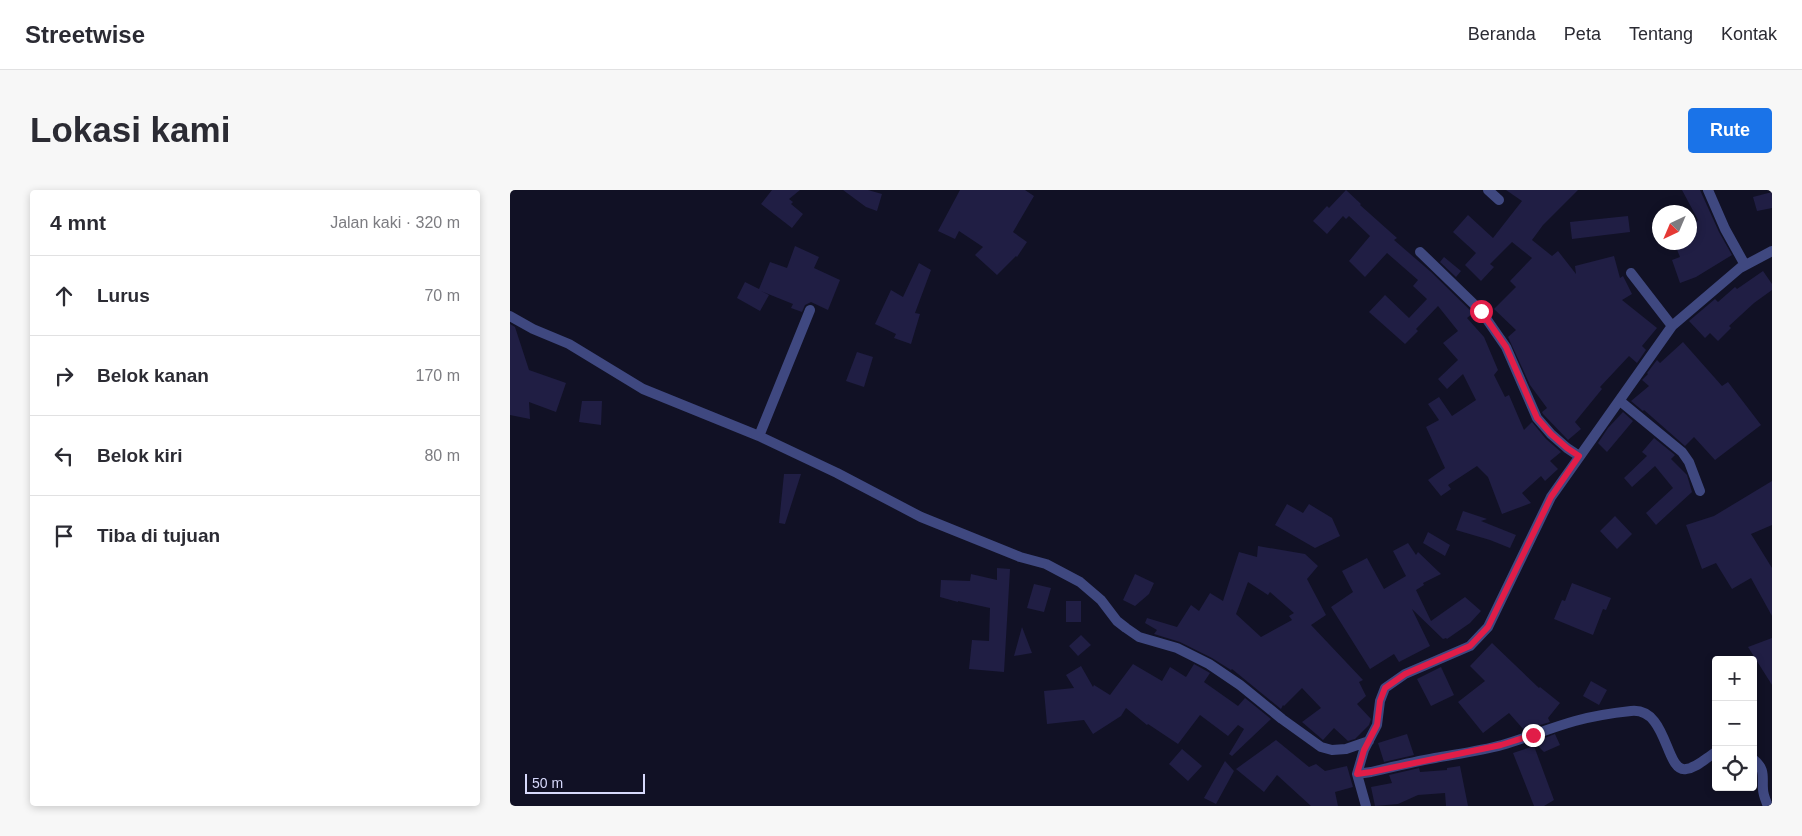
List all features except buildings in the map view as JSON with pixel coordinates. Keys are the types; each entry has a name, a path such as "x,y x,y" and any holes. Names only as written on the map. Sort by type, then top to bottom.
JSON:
{"street":[{"path":"1488,190 1499,200"},
{"path":"1708,190 1725,229 1746,265"},
{"path":"1366,806 1357,774 1364,750 1377,725 1380,701 1385,688 1405,674 1470,646 1488,627 1551,497 1672,326 1746,265 1772,251"},
{"path":"1420,252 1481,311 1506,347 1537,418 1551,434 1579,456"},
{"path":"1631,272 1672,326"},
{"path":"760,436 810,310"},
{"path":"510,316 534,329 570,344 644,388 760,436 921,517 1020,556 1046,564 1080,582 1101,600 1117,621 1139,637 1177,648 1210,664 1240,685 1282,720 1321,747 1332,750 1346,750 1369,741"},
{"path":"1620,401 1682,452 1700,491"},
{"path":"1357,774 1501,745 1583,719 1606,714 1638,711 1646,714 1654,722 1664,738 1673,761 1682,769 1686,770 1712,755"},
{"path":"1757,763 1762,769 1763,789 1768,806"}],"route":[{"path":"1481,311 1506,347 1537,418 1551,434 1579,456 1551,497 1488,627 1470,646 1405,674 1385,688 1380,701 1377,725 1364,750 1357,774 1501,745 1533,735"}]}
